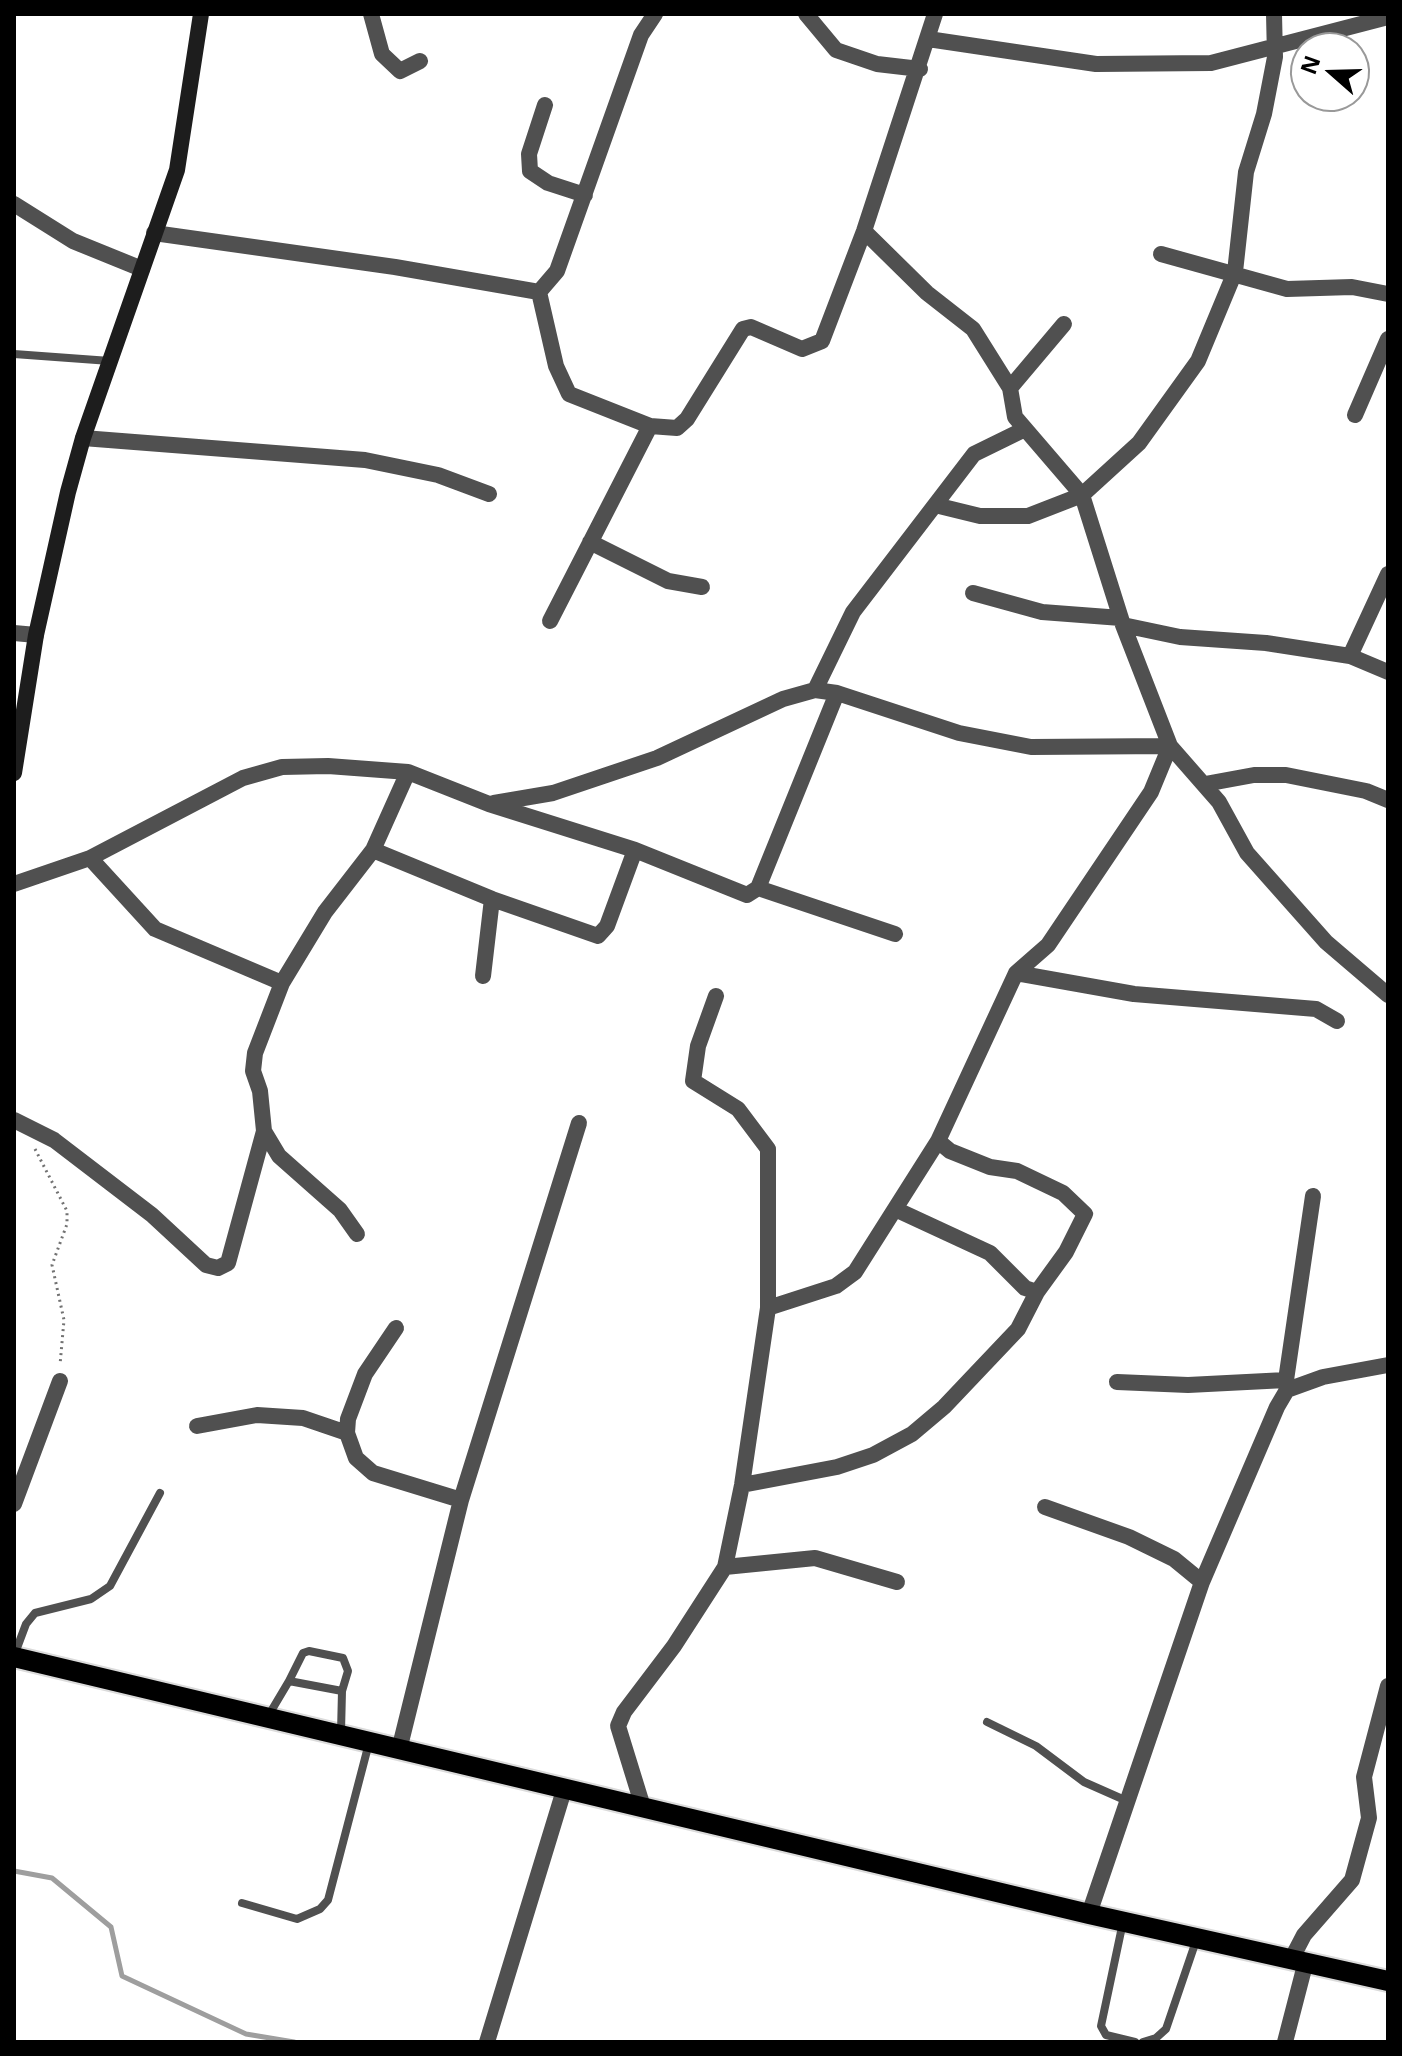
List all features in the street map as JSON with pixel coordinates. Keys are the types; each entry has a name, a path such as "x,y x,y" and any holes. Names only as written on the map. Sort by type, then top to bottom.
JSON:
{"main road":[{"path":"14,1657 1089,1914 1388,1981"}],"street":[{"path":"14,773 36,635 83,438 177,170 201,14"},
{"path":"371,14 382,54 400,71 420,61"},
{"path":"539,292 557,271 641,35 655,14"},
{"path":"806,14 836,50 877,64 920,69"},
{"path":"539,292 556,366 569,394 650,426 677,428 687,419 743,329 751,327 802,349 822,341 920,69 935,14"},
{"path":"935,505 980,516 1028,516 1082,495 1139,443 1198,361 1235,272 1246,172 1264,114 1276,49 1274,14"},
{"path":"928,39 1021,55 1112,65 1211,63 1276,49 1388,17"},
{"path":"545,105 529,154 530,171 548,183 585,195"},
{"path":"14,204 73,241 142,269"},
{"path":"864,231 927,293 973,329 1010,388 1015,417 1082,495 1122,621 1170,746 1205,784 1247,853 1326,942 1388,995"},
{"path":"154,233 395,267 539,292"},
{"path":"1161,254 1235,272 1287,289 1352,287 1388,294"},
{"path":"1010,388 1064,324"},
{"path":"1355,415 1388,339"},
{"path":"550,621 650,426"},
{"path":"815,690 853,612 974,454 1025,429"},
{"path":"83,438 365,460 438,475 489,494"},
{"path":"590,542 668,581 702,587"},
{"path":"1350,656 1388,574"},
{"path":"973,593 1042,612 1122,621 1180,637 1266,643 1350,656 1388,672"},
{"path":"14,633 36,635"},
{"path":"489,804 553,793 657,758 783,699 815,690 837,693 959,733 1031,747 1170,746"},
{"path":"14,884 90,858 219,790 282,767 408,772 489,804 635,850 747,895 758,888 837,693"},
{"path":"768,1308 836,1286 855,1272 938,1141 1016,973 1048,945 1057,932 1151,792 1170,746"},
{"path":"17,1122 54,1140 152,1215 206,1265 218,1268 228,1263 264,1131 260,1091 253,1071 255,1053 282,983 325,912 373,850 408,772"},
{"path":"1205,784 1254,775 1286,775 1366,791 1388,800"},
{"path":"373,850 492,899 598,936 607,926 635,850"},
{"path":"90,858 155,929 282,983"},
{"path":"758,888 895,934"},
{"path":"483,976 492,899"},
{"path":"1016,973 1134,994 1316,1009 1337,1021"},
{"path":"643,1807 618,1726 624,1712 674,1646 725,1567 742,1485 768,1308 768,1149 738,1109 693,1081 698,1046 716,996"},
{"path":"399,1750 461,1500 579,1123"},
{"path":"264,1131 279,1156 340,1210 357,1234"},
{"path":"742,1485 837,1467 873,1455 912,1434 944,1407 1018,1329 1037,1292 1066,1252 1085,1214 1063,1193 1017,1171 990,1167 950,1151 938,1141"},
{"path":"1089,1914 1202,1582 1287,1385 1313,1196"},
{"path":"895,1209 990,1253 1025,1288 1037,1292"},
{"path":"396,1328 365,1374 348,1419 347,1433 356,1458 373,1473 461,1500"},
{"path":"1117,1382 1287,1385 1388,1365"},
{"path":"14,1504 60,1381"},
{"path":"197,1426 257,1415 303,1418 347,1433"},
{"path":"1045,1507 1129,1537 1174,1559 1202,1582"},
{"path":"725,1567 815,1558 897,1582"},
{"path":"1285,2042 1304,1935 1352,1880 1369,1818 1364,1777 1388,1686"},
{"path":"487,2042 564,1790"}],"lane":[{"path":"14,354 110,361"},
{"path":"14,1657 26,1624 35,1613 91,1599 110,1586 160,1493"},
{"path":"267,1719 303,1653 309,1651 343,1658 348,1671 342,1691 341,1736"},
{"path":"289,1681 342,1691"},
{"path":"987,1722 1043,1750 1084,1782 1127,1801"},
{"path":"242,1903 297,1919 320,1909 328,1900 369,1743"},
{"path":"1123,1921 1101,2026 1106,2035 1135,2042"},
{"path":"1143,2042 1166,2029 1197,1937"}],"path":[{"path":"17,1122 67,1211 67,1224 52,1265 64,1320 60,1381"}],"waterway":[{"path":"14,1871 52,1878 111,1927 122,1976 246,2034 294,2042"}]}
